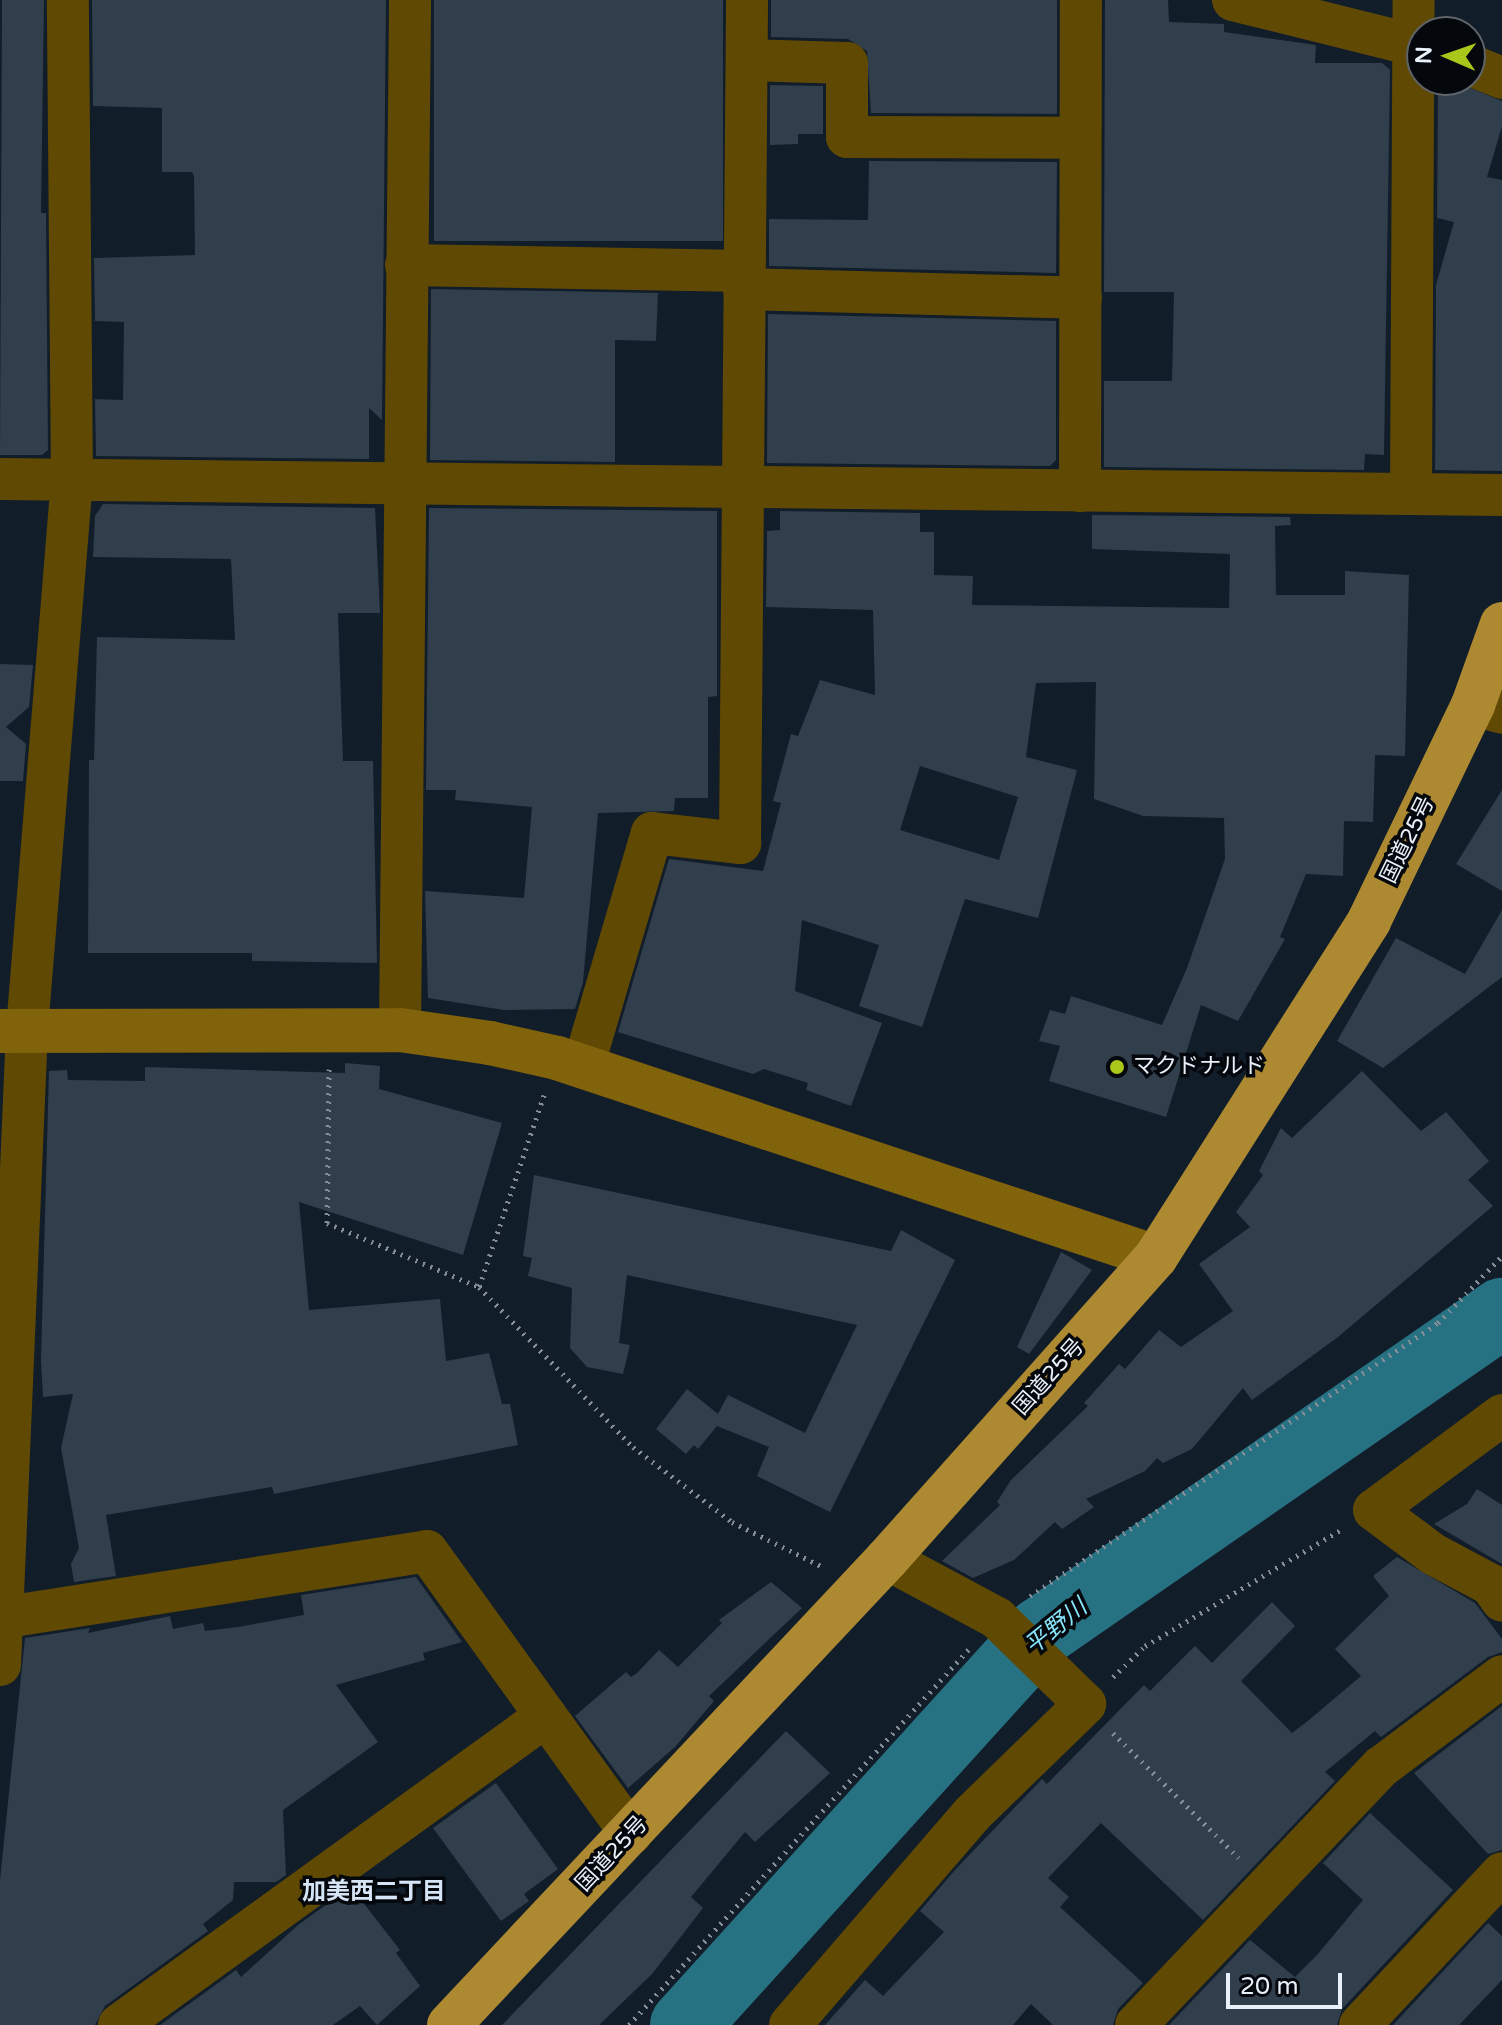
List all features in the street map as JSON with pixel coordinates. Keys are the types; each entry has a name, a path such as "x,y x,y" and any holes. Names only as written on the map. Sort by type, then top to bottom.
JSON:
{"highway":[{"name":"国道25号","path":"449,2025 887,1559 1156,1257 1369,921 1487,709 1502,624"}],"street":[{"path":"0,1665 14,1030 72,479 68,0"},
{"path":"400,1030 410,0"},
{"path":"570,1062 652,833 740,843 747,0"},
{"path":"1080,491 1081,0"},
{"path":"1233,0 1406,42"},
{"path":"747,60 847,63 847,137 1080,138"},
{"path":"1411,494 1417,96"},
{"path":"406,265 1081,298"},
{"path":"0,479 741,490 1502,495"},
{"path":"14,1030 400,1030 570,1062 1156,1257"},
{"path":"1498,1591 1433,1554 1374,1510 1502,1415"},
{"path":"2,1618 427,1551 631,1834"},
{"path":"790,2025 1076,1694 997,1618 887,1559"},
{"path":"1136,2025 1266,1884 1381,1767 1502,1676"},
{"path":"119,2025 546,1716"},
{"path":"1360,2025 1502,1873"}],"path":[{"path":"330,1030 327,1223 479,1287 633,1447 732,1522 834,1573"},
{"path":"479,1287 570,1062"},
{"path":"1266,1884 1076,1694 1145,1646 1374,1510"}],"building":[{"path":"2,0 44,0 41,213 46,213 48,450 42,455 0,455"},
{"path":"92,0 386,0 382,420 369,408 369,459 96,456 95,399 123,400 124,322 95,321 94,258 195,255 194,176 192,172 162,172 162,108 93,106"},
{"path":"434,0 723,0 723,241 434,241"},
{"path":"771,0 1057,0 1057,114 871,113 867,51 848,39 771,37"},
{"path":"1105,0 1168,0 1169,22 1224,24 1224,32 1316,45 1315,63 1382,63 1390,70 1384,455 1365,454 1364,470 1104,467 1104,381 1172,381 1174,292 1104,292"},
{"path":"770,85 823,86 823,134 798,134 798,144 770,145"},
{"path":"1486,94 1502,101 1502,126 1487,177 1502,180 1502,471 1435,470 1436,285 1454,222 1437,218 1438,96"},
{"path":"869,161 1057,162 1056,273 769,266 769,219 868,220"},
{"path":"431,289 658,293 656,341 615,340 615,462 430,460"},
{"path":"768,314 1056,321 1056,460 1050,466 767,463"},
{"path":"103,504 375,508 380,613 338,613 343,761 373,761 377,963 252,961 252,953 88,953 89,760 94,760 97,637 235,640 231,559 93,557 95,516"},
{"path":"429,508 717,511 717,696 708,697 708,798 675,798 674,811 598,813 583,982 575,1009 504,1010 428,998 425,891 524,898 532,807 455,800 456,790 426,790"},
{"path":"780,511 920,513 920,532 934,532 934,575 973,576 972,605 1229,608 1230,554 1092,549 1092,515 1290,517 1291,525 1275,526 1276,595 1345,595 1345,571 1409,575 1405,756 1375,755 1373,822 1344,821 1343,876 1306,874 1280,937 1285,939 1238,1021 1201,1005 1166,1117 1049,1081 1060,1046 1039,1041 1050,1010 1065,1014 1071,996 1162,1025 1187,968 1225,859 1224,818 1143,816 1094,799 1096,682 1036,683 1026,757 1077,770 1038,918 965,899 922,1027 859,1006 879,945 802,920 795,991 882,1023 851,1106 806,1090 808,1083 764,1069 753,1074 618,1032 669,859 763,871 781,803 773,801 791,734 798,736 820,680 875,695 873,610 766,607 767,531 780,530","holes":["920,766 1018,797 999,860 900,830"]},
{"path":"0,664 33,665 29,707 6,727 26,744 23,781 0,781"},
{"path":"1502,790 1502,891 1456,864"},
{"path":"1502,910 1502,977 1383,1068 1337,1041 1396,938 1465,974"},
{"path":"345,1063 380,1066 379,1089 502,1123 463,1255 299,1202 309,1310 440,1299 446,1361 489,1353 502,1404 510,1404 518,1445 274,1494 272,1487 106,1515 116,1576 74,1582 71,1564 79,1548 61,1448 73,1394 43,1397 41,1360 49,1071 67,1070 68,1080 145,1081 145,1067 345,1073"},
{"path":"1362,1071 1421,1131 1446,1112 1489,1161 1468,1180 1493,1206 1338,1337 1252,1400 1243,1388 1192,1449 1163,1463 1157,1458 1145,1471 1086,1499 1094,1507 1062,1529 1055,1522 1014,1560 973,1578 942,1561 1000,1505 997,1502 1011,1480 1088,1406 1084,1403 1119,1364 1125,1369 1159,1330 1181,1347 1233,1311 1199,1264 1250,1227 1236,1212 1263,1175 1259,1171 1281,1128 1292,1138"},
{"path":"534,1175 891,1251 901,1230 955,1260 830,1512 757,1476 769,1447 717,1426 698,1449 694,1445 686,1454 656,1429 687,1389 718,1414 728,1395 805,1433 857,1325 627,1275 619,1343 630,1345 623,1374 587,1367 570,1348 572,1288 528,1276 532,1258 523,1256"},
{"path":"1061,1252 1092,1270 1029,1354 1017,1347"},
{"path":"1477,1489 1502,1505 1502,1564 1434,1524 1467,1504"},
{"path":"1397,1557 1475,1603 1502,1639 1502,1652 1488,1657 1381,1737 1375,1731 1325,1772 1335,1781 1203,1920 1101,1823 1048,1878 1069,1897 1060,1907 1143,1983 1118,2009 1113,2025 1053,2025 1031,2004 1013,2025 825,2025 865,1980 883,1996 944,1932 920,1911 1042,1779 1047,1784 1144,1685 1150,1691 1195,1646 1212,1663 1272,1602 1295,1626 1241,1681 1292,1733 1309,1720 1361,1676 1335,1649 1389,1596 1373,1576"},
{"path":"416,1577 462,1642 423,1653 425,1660 336,1685 378,1742 283,1810 286,1875 276,1882 234,1882 233,1900 203,1924 208,1931 105,2006 95,2025 0,2025 0,1880 25,1638 90,1628 88,1633 170,1616 173,1629 203,1623 205,1631 238,1627 304,1615 301,1595"},
{"path":"771,1582 802,1608 709,1696 714,1701 675,1747 628,1788 575,1716 626,1672 631,1677 637,1673 659,1650 678,1667 722,1623 719,1620"},
{"path":"1502,1706 1502,1850 1488,1854 1414,1773"},
{"path":"786,1731 830,1773 755,1842 745,1832 691,1897 703,1908 652,1974 599,2025 502,2025"},
{"path":"496,1783 558,1869 524,1894 529,1901 501,1921 433,1828"},
{"path":"1370,1813 1453,1890 1342,2009 1337,2025 1169,2025 1250,1940 1295,1977 1317,1955 1363,1900 1323,1863"},
{"path":"351,1887 400,1950 396,1953 420,1986 377,2025 360,2006 333,2025 160,2025 236,1970 241,1977 298,1925"},
{"path":"1488,1923 1502,1936 1502,1980 1459,2025 1393,2025"}],"waterway":[{"name":"平野川","path":"685,2025 1041,1632 1502,1313"}],"place":[{"name":"マクドナルド","path":"1117,1067"}],"district":[{"name":"加美西二丁目","path":"374,1892"}]}
